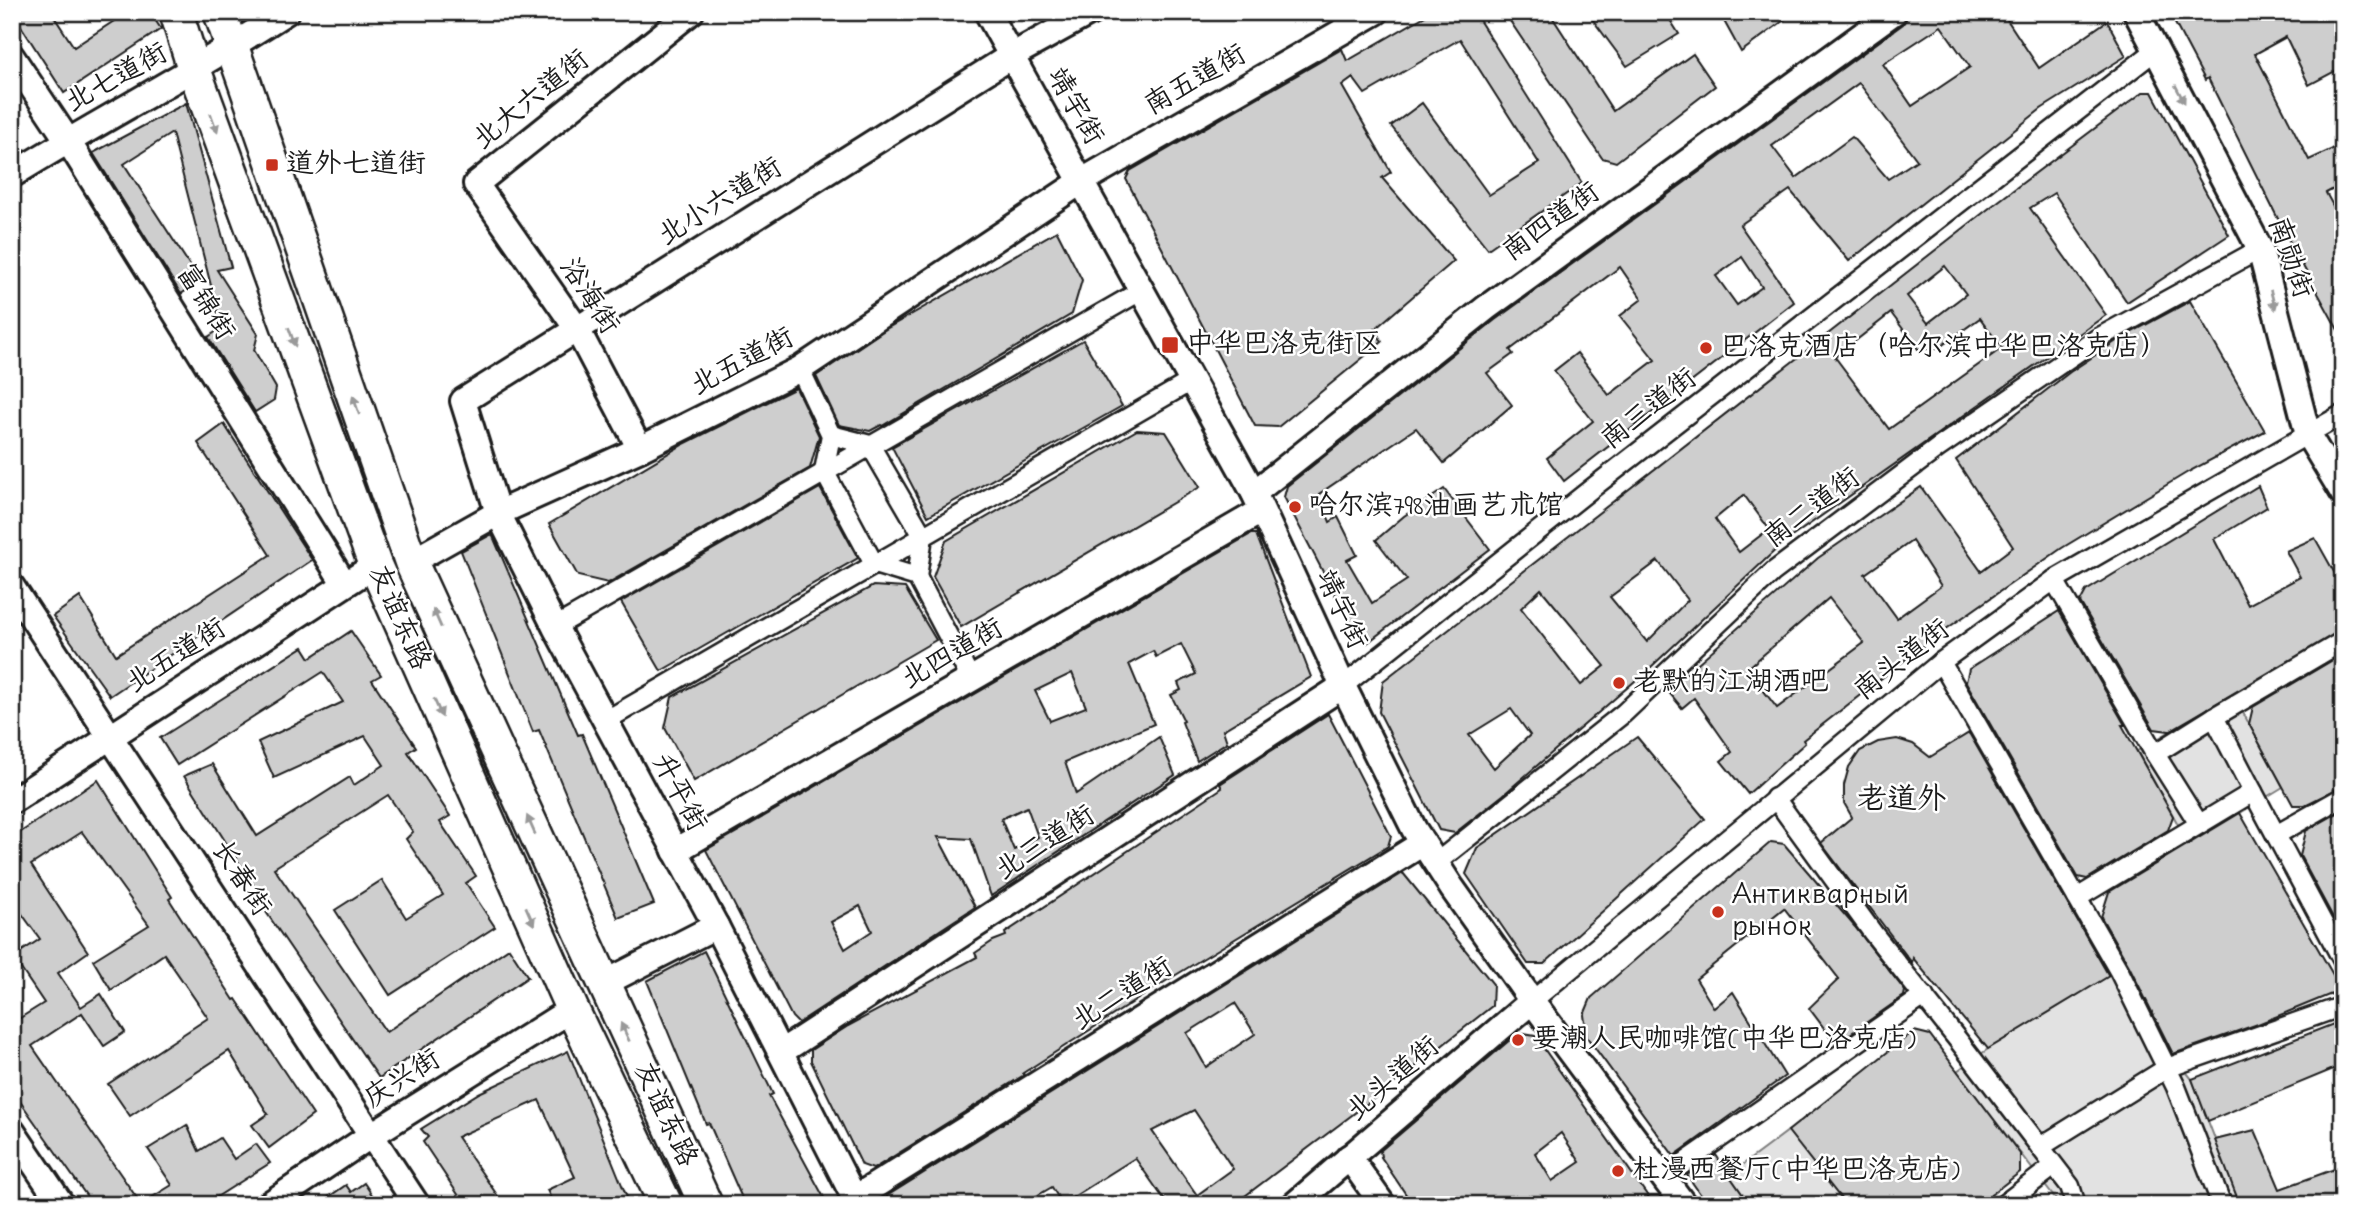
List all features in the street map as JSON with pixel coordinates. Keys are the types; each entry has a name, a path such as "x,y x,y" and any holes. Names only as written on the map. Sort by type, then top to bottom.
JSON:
{"highway":[{"name":"友谊东路","path":"176,12 194,69 374,565 572,1009 666,1205"},
{"name":"友谊东路","path":"220,12 411,562 706,1205"}],"street":[{"name":"北七道街","path":"12,175 233,47 286,12"},
{"name":"北大六道街","path":"476,184 691,12"},
{"name":"靖宇街","path":"987,12 1257,502 1343,686 1429,853 1532,1001 1684,1205"},
{"name":"北小六道街","path":"463,401 1011,56 1091,12"},
{"name":"南五道街","path":"1082,181 1376,12"},
{"name":"南四道街","path":"1257,502 1486,308 1894,12"},
{"name":"南勋街","path":"2136,12 2260,249 2308,435 2343,494"},
{"name":"南三道街","path":"1343,686 1602,480 2157,50"},
{"name":"富锦街","path":"12,57 68,141 344,583"},
{"name":"北五道街","path":"411,562 498,513 640,449 800,369 1082,181"},
{"name":"浴海街","path":"476,184 577,329 640,449"},
{"name":"南二道街","path":"1429,853 1624,713 1773,572 1938,448 2098,338 2260,249"},
{"path":"555,627 1142,290"},
{"path":"800,369 831,436 824,471 874,564 917,578"},
{"path":"605,721 1191,381"},
{"name":"升平街","path":"463,401 498,513 555,627 716,926 857,1202"},
{"name":"南头道街","path":"1532,1001 1941,662 2054,580 2343,414"},
{"path":"831,436 870,444 923,536 917,578 971,679"},
{"name":"北四道街","path":"675,851 971,679 1257,502"},
{"name":"北五道街","path":"12,801 374,565"},
{"path":"2054,580 2199,824"},
{"name":"长春街","path":"12,587 416,1205"},
{"path":"2155,754 2343,641"},
{"path":"1941,662 2119,971 2167,1068 2222,1205"},
{"name":"北三道街","path":"780,1052 1343,686"},
{"path":"2214,717 2343,961"},
{"path":"2077,898 2253,792"},
{"path":"2276,835 2343,797"},
{"path":"1775,798 1873,933 2070,1186 2076,1205"},
{"name":"北二道街","path":"857,1202 1429,853"},
{"path":"603,984 716,926"},
{"path":"1664,1177 1923,996"},
{"name":"北头道街","path":"1294,1205 1532,1001"},
{"path":"2040,1147 2167,1068 2343,1006"},
{"name":"庆兴街","path":"268,1205 370,1136 572,1009"},
{"path":"12,1130 62,1205"},
{"path":"1349,1157 1383,1205"},
{"path":"2003,1205 2054,1166"}],"shaded area":[{"path":"2233,694 2283,787 2189,844 2137,751"},
{"path":"2129,968 2174,1057 2192,1079 2240,1205 2060,1205 1957,1071 1988,1049 2112,974"},
{"path":"1788,1131 1846,1205 1750,1205 1729,1175"}],"building":[{"path":"12,12 51,12 74,47 117,19 112,12 150,12 161,29 64,93"},
{"path":"1432,12 1474,12 1582,183 1488,249 1391,126 1422,103 1489,195 1539,163 1460,39 1365,94 1353,78 1342,86 1391,172 1382,178 1454,261 1375,329 1382,342 1278,427 1255,426 1126,179 1130,171 1342,49 1347,61"},
{"path":"1504,12 1549,12 1613,111 1693,54 1715,86 1616,162 1602,158"},
{"path":"1587,12 1665,12 1679,34 1627,66"},
{"path":"1719,12 1795,12 1741,52"},
{"path":"1910,12 2002,12 2039,68 2107,21 2126,56 2041,109 1849,261 1790,190 1740,225 1794,302 1564,481 1547,458 1593,421 1554,371 1577,353 1609,395 1655,360 1620,316 1642,299 1620,267 1510,350 1513,354 1487,373 1512,405 1444,463 1416,428 1319,494 1330,522 1338,517 1357,555 1347,560 1372,603 1407,580 1376,540 1404,516 1444,489 1490,549 1367,643 1358,639 1284,497 1287,486 1495,320 1903,24","holes":["1941,26 1970,67 1912,106 1883,64","1859,83 1917,160 1888,179 1852,137 1796,178 1772,146","1742,257 1762,287 1737,305 1716,276"]},
{"path":"2169,12 2343,12 2343,67 2309,85 2286,37 2255,54 2309,160 2343,144 2343,184 2326,193 2343,224 2343,339 2286,235 2208,78 2205,80"},
{"path":"2143,92 2152,92 2229,235 2127,302 2054,193 2030,208 2106,315 1783,543 1650,668 1503,795 1455,833 1439,830 1379,712 1383,681 1992,206","holes":["1945,266 1966,294 1928,323 1907,296","1891,313 1918,349 1937,349 1980,318 2002,348 1889,429 1835,357","1744,495 1769,529 1739,552 1715,519","1658,561 1688,600 1647,642 1610,597","1541,589 1605,666 1581,685 1521,608","1511,709 1530,735 1494,768 1469,735"]},
{"path":"186,103 231,267 217,270 258,334 254,350 276,388 274,400 255,412 208,337 220,329 214,319 219,317 172,133 124,164 200,281 181,294 93,153"},
{"path":"1057,231 1082,280 1072,314 882,426 870,431 839,425 816,376 886,329"},
{"path":"2190,301 2265,431 2188,472 2062,548 1929,641 1803,740 1805,743 1748,794 1721,761 1732,752 1694,698 1682,708 1667,690 1818,558 1921,487 1981,571 2013,547 1956,460 2070,372 2121,338","holes":["1912,541 1941,586 1897,618 1865,574","1829,598 1864,643 1777,708 1747,669"]},
{"path":"1083,340 1122,406 928,516 892,447"},
{"path":"796,388 819,436 810,468 608,583 578,576 549,524 684,444"},
{"path":"224,424 312,560 110,696 53,616 80,597 116,655 270,555 198,443"},
{"path":"1137,430 1166,432 1200,487 961,627 933,577 946,541"},
{"path":"2258,486 2267,507 2214,539 2248,605 2300,577 2286,551 2315,538 2343,588 2343,630 2169,731 2154,729 2080,602 2086,591"},
{"path":"820,488 858,558 661,671 621,602"},
{"path":"492,534 578,735 582,734 654,904 618,918 539,730 533,732 461,551"},
{"path":"1251,534 1256,534 1311,677 1223,730 1227,742 1197,761 1182,722 1184,721 1171,695 1181,690 1178,683 1196,674 1181,644 1156,657 1153,651 1129,664 1154,724 1065,762 1076,794 1159,737 1175,775 991,896 971,839 938,837 975,907 798,1023 792,1017 706,850","holes":["1072,673 1086,707 1050,721 1035,691","1027,807 1038,837 1014,850 1001,819","860,906 872,931 845,949 831,922"]},
{"path":"873,586 905,588 936,640 694,781 665,728 672,697"},
{"path":"2059,611 2125,725 2122,725 2173,816 2168,830 2087,879 2078,877 1966,682 1969,669"},
{"path":"351,631 381,675 372,680 416,747 408,752 450,816 440,822 476,876 466,883 495,927 390,995 335,910 382,880 406,918 443,895 406,839 413,832 388,795 274,868 386,1032 509,948 528,977 379,1078 262,906 265,904 184,776 212,764 257,836 350,777 354,785 384,765 365,736 274,778 258,742 343,702 323,672 177,765 160,738 303,647 310,658"},
{"path":"2343,654 2343,786 2305,805 2293,805 2249,724 2253,707"},
{"path":"1328,714 1391,836 1388,846 1166,981 1023,1073 1024,1075 873,1169 862,1165 811,1061 811,1050 848,1026 977,957 975,953 1006,936 1005,933 1222,788 1220,784"},
{"path":"1969,733 2109,976 1988,1049 1913,958 1912,963 1821,843 1852,817 1844,803 1844,785 1849,767 1860,751 1878,742 1897,739 1913,744 1930,757"},
{"path":"1637,737 1705,819 1544,964 1528,964 1466,874 1477,848"},
{"path":"98,780 172,897 169,899 313,1115 269,1148 252,1125 268,1114 229,1051 130,1116 108,1084 208,1018 164,954 111,990 93,960 149,925 82,832 31,865 88,952 58,973 81,1007 101,994 125,1032 104,1046 82,1013 32,1046 141,1204 172,1185 148,1149 187,1125 199,1151 220,1138 234,1159 256,1144 270,1163 204,1205 93,1205 12,1090 12,1023 44,1003 13,957 40,939 12,900 12,838"},
{"path":"2343,810 2343,936 2300,856 2306,831"},
{"path":"2240,813 2336,980 2334,993 2173,1054 2101,917 2109,892"},
{"path":"1771,842 1784,844 1855,927 1905,991 1904,996 1836,1044 1809,1008 1839,979 1784,908 1696,979 1714,1008 1733,992 1785,1076 1674,1156 1587,1037 1584,1015 1591,998"},
{"path":"1403,873 1493,984 1492,1006 1233,1205 1168,1205 1135,1158 1062,1204 1052,1187 1021,1205 885,1205 887,1196","holes":["1235,1003 1255,1034 1206,1067 1187,1033","1194,1110 1233,1169 1197,1195 1152,1131"]},
{"path":"704,951 773,1094 769,1096 828,1205 745,1205 709,1123 706,1124 647,981"},
{"path":"2336,1023 2343,1039 2343,1065 2208,1121 2192,1079"},
{"path":"1914,1031 1930,1035 2020,1154 2020,1172 1978,1205 1846,1205 1788,1131"},
{"path":"1518,1033 1535,1036 1654,1205 1413,1205 1381,1157 1380,1151","holes":["1561,1133 1580,1162 1552,1181 1535,1153"]},
{"path":"568,1051 630,1205 554,1205 547,1190 575,1177 539,1100 457,1137 504,1205 465,1205 423,1142 428,1137 421,1129 479,1093"},
{"path":"2255,1130 2280,1189 2343,1166 2343,1205 2240,1205 2215,1140"},
{"path":"1716,1155 1750,1205 1708,1205 1687,1175"},
{"path":"364,1183 379,1205 317,1205 346,1185 351,1192"}],"place":[{"name":"道外七道街","path":"272,165"},
{"name":"中华巴洛克街区","path":"1170,345"},
{"name":"巴洛克酒店（哈尔滨中华巴洛克店）","path":"1706,348"},
{"name":"哈尔滨798油画艺术馆","path":"1295,507"},
{"name":"老默的江湖酒吧","path":"1619,683"},
{"name":"Антикварный рынок","path":"1718,912"},
{"name":"要潮人民咖啡馆(中华巴洛克店)","path":"1518,1040"},
{"name":"杜漫西餐厅(中华巴洛克店)","path":"1618,1171"}],"district":[{"name":"老道外","path":"1902,801"}]}
